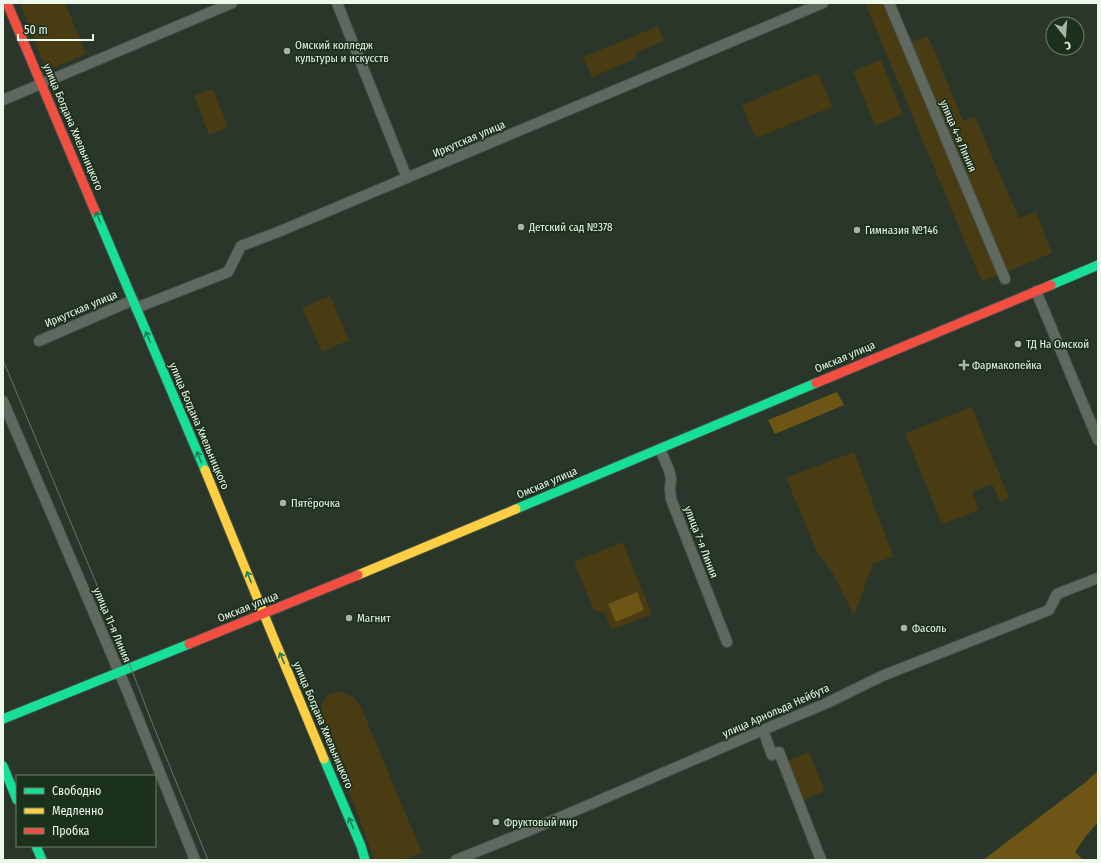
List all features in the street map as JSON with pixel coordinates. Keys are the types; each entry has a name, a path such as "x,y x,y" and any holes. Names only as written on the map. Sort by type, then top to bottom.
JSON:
{"main road":[{"name":"улица Богдана Хмельницкого","path":"7,3 217,498 263,613 361,846 365,860"},
{"name":"Омская улица","path":"3,718 401,557 1098,265"},
{"path":"3,766 16,798"},
{"path":"36,847 42,860"}],"street":[{"path":"3,100 232,3"},
{"path":"337,3 407,178"},
{"name":"Иркутская улица","path":"39,341 134,304 228,272 241,246 278,232 823,3"},
{"name":"улица 4-я Линия","path":"889,3 1005,279"},
{"path":"1036,291 1098,440"},
{"name":"улица 11-я Линия","path":"3,401 118,672 195,860"},
{"name":"улица 7-я Линия","path":"660,449 671,478 671,499 727,642"},
{"name":"улица Арнольда Нейбута","path":"456,860 536,828 827,703 882,676 1049,610 1057,594 1098,578"},
{"path":"763,730 772,755 779,752 821,860"}],"shaded area":[{"path":"20,3 65,3 86,54 56,67 49,67 41,58"},
{"path":"865,3 892,3 908,39 915,41 928,36 963,121 975,117 1019,218 1036,212 1052,253 982,282"},
{"path":"658,26 664,41 635,53 637,58 592,77 583,57"},
{"path":"881,60 903,114 875,126 853,71"},
{"path":"818,73 832,107 756,138 742,105"},
{"path":"213,89 228,127 209,135 194,96"},
{"path":"330,296 349,340 322,352 302,308"},
{"path":"837,392 844,405 775,434 768,420"},
{"path":"972,407 1009,498 1000,501 992,484 972,492 979,510 942,524 905,433"},
{"path":"854,452 893,556 873,564 854,616 834,575 817,552 786,478"},
{"path":"623,542 652,614 612,630 604,612 594,610 574,562"},
{"path":"637,592 644,610 616,622 608,604"},
{"path":"340,691 353,697 361,707 422,853 402,860 374,860 322,722 321,705 329,694"},
{"path":"809,752 825,791 803,800 787,761"},
{"path":"1098,771 1098,822 1075,852 1083,860 983,860 1087,781"}],"tram line":[{"path":"3,360 124,650 208,860"}],"traffic: fast":[{"path":"95,211 205,470"},
{"path":"1051,285 1098,265"},
{"path":"516,509 816,383"},
{"path":"3,719 189,644"},
{"path":"324,759 361,846 365,860"},
{"path":"3,766 16,798"},
{"path":"36,847 42,860"}],"traffic: slow":[{"path":"205,470 324,759"},
{"path":"358,575 516,509"}],"traffic: jam":[{"path":"7,3 95,211"},
{"path":"816,383 1051,285"},
{"path":"189,644 358,575"}],"place":[{"name":"Омский колледж культуры и искусств","path":"287,51"},
{"name":"Детский сад №378","path":"521,227"},
{"name":"Гимназия №146","path":"857,230"},
{"name":"ТД На Омской","path":"1018,344"},
{"name":"Фармакопейка","path":"964,365"},
{"name":"Пятёрочка","path":"283,503"},
{"name":"Магнит","path":"349,618"},
{"name":"Фасоль","path":"904,628"},
{"name":"Фруктовый мир","path":"496,822"}]}
